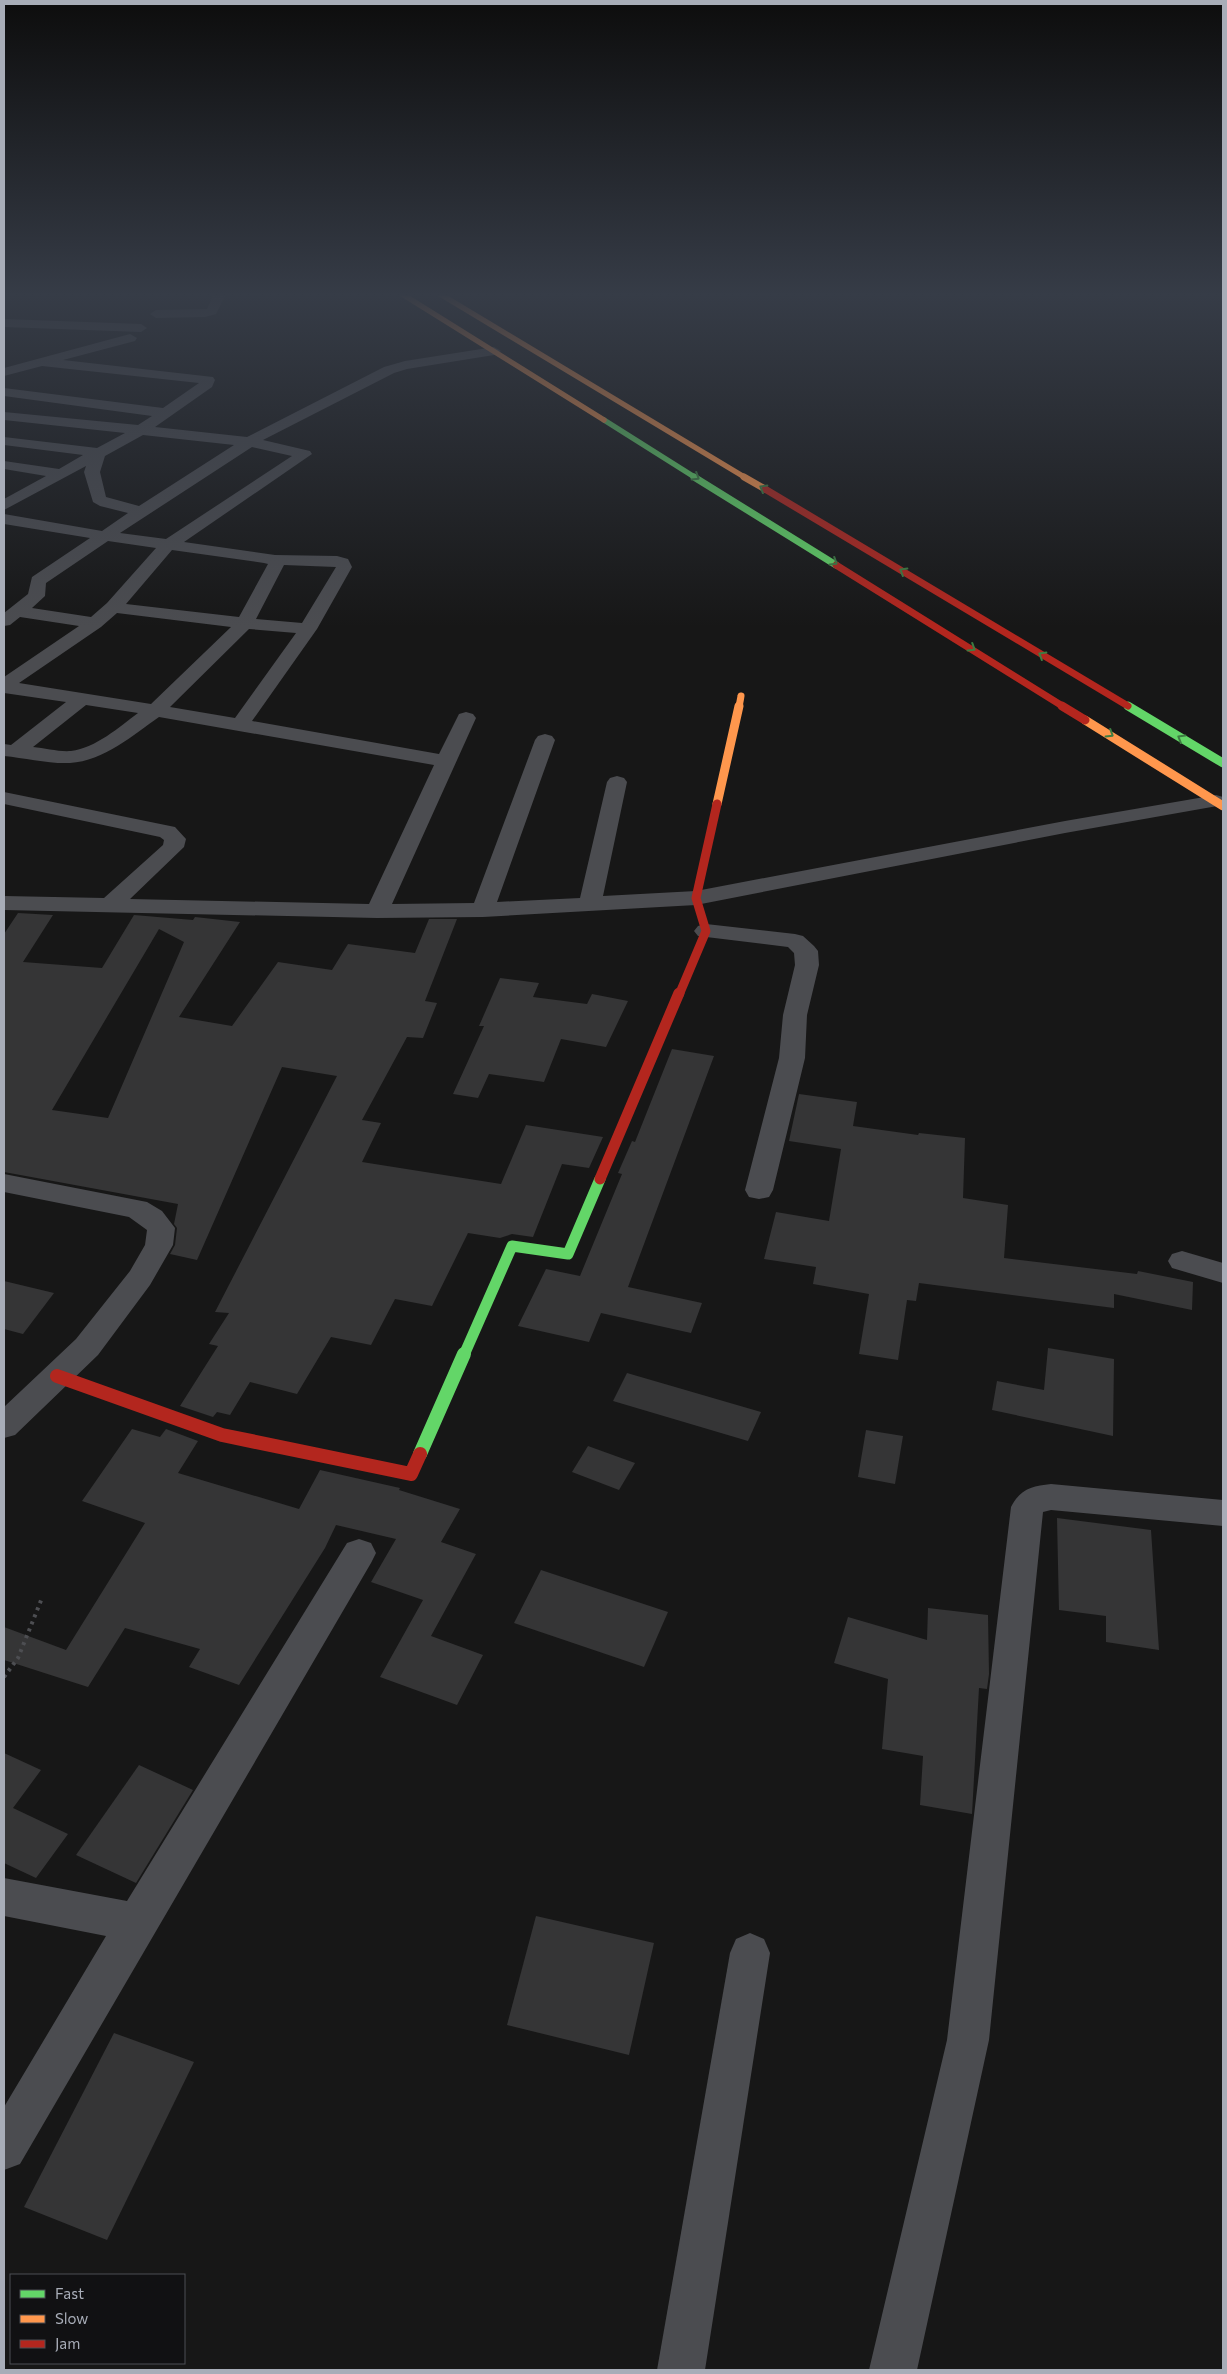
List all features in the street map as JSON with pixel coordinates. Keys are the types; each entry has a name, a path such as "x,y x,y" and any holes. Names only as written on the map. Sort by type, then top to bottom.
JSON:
{"main road":[{"path":"580,405 1219,804"},
{"path":"624,405 1223,763"},
{"path":"57,1376 222,1435 411,1474 512,1246 568,1254 706,931 696,898 741,696"}],"street":[{"path":"103,405 165,413"},
{"path":"54,448 87,425 124,405"},
{"path":"4,506 141,430 177,405"},
{"path":"11,616 36,596 38,581 250,442 322,405"},
{"path":"4,416 250,442 305,454 168,545 113,607 95,623 4,686"},
{"path":"4,442 99,454"},
{"path":"99,454 92,472 99,499 106,503 143,512"},
{"path":"4,465 62,474"},
{"path":"4,519 105,536 274,560 337,561 342,563 344,567 308,629 240,725"},
{"path":"9,751 70,758 90,753 110,742 156,710 245,623 276,562 274,560"},
{"path":"113,607 308,629"},
{"path":"11,616 95,623"},
{"path":"4,686 156,710 446,761"},
{"path":"9,751 83,698"},
{"path":"377,911 466,718"},
{"path":"483,910 545,740"},
{"path":"590,905 617,782"},
{"path":"4,798 167,832 175,838 173,847 110,905"},
{"path":"4,903 377,911 483,910 696,898 1064,828 1219,804"},
{"path":"706,931 795,941 806,951 807,966 795,1015 792,1058 759,1190"},
{"path":"4,1183 138,1209 152,1218 161,1228 159,1245 140,1278 87,1347 4,1426"},
{"path":"1182,1261 1223,1273"},
{"path":"893,2370 968,2040 1027,1507 1036,1500 1051,1497 1223,1513"},
{"path":"4,2148 359,1553"},
{"path":"4,1897 138,1922"},
{"path":"681,2370 750,1953"}],"path":[{"path":"4,1677 18,1658 42,1598"}],"building":[{"path":"18,913 53,915 23,962 102,968 134,915 193,920 195,917 240,922 179,1017 232,1026 278,962 332,970 348,944 415,953 429,919 457,919 425,1001 437,1003 423,1038 407,1037 362,1120 381,1123 362,1162 501,1184 526,1125 603,1137 589,1168 562,1164 533,1237 512,1234 500,1238 468,1233 432,1306 395,1299 371,1345 331,1337 297,1394 250,1382 230,1415 217,1412 213,1417 180,1406 218,1346 209,1344 229,1313 215,1312 337,1076 282,1067 197,1260 170,1254 175,1245 177,1228 174,1224 178,1204 4,1172 4,934","holes":["159,929 184,942 108,1118 52,1110"]},
{"path":"500,978 539,983 533,997 587,1004 592,994 628,1001 606,1047 561,1039 544,1082 489,1074 478,1098 453,1094 484,1026 479,1026"},
{"path":"672,1049 714,1056 628,1287 702,1303 691,1333 601,1313 589,1342 518,1326 546,1269 580,1276 622,1174 618,1173 632,1141 635,1142"},
{"path":"799,1094 857,1102 853,1126 918,1135 919,1133 965,1138 963,1198 1008,1205 1004,1258 1137,1274 1138,1271 1193,1282 1192,1310 1114,1294 1114,1308 919,1283 916,1301 907,1300 898,1360 859,1354 869,1294 813,1284 816,1267 764,1259 776,1212 829,1221 841,1149 789,1141"},
{"path":"4,1281 54,1293 23,1334 4,1329"},
{"path":"1048,1348 1114,1359 1113,1436 992,1410 997,1381 1044,1390"},
{"path":"627,1373 761,1412 748,1441 613,1401"},
{"path":"132,1429 160,1437 166,1429 198,1441 178,1473 299,1509 320,1470 400,1488 399,1490 460,1509 441,1542 476,1554 431,1636 483,1655 457,1705 380,1677 423,1600 371,1582 396,1539 336,1525 325,1548 239,1685 189,1667 200,1649 125,1628 88,1687 4,1660 4,1627 66,1650 145,1523 82,1501"},
{"path":"866,1430 903,1436 895,1484 858,1477"},
{"path":"588,1446 635,1463 619,1490 572,1472"},
{"path":"1057,1518 1151,1530 1159,1650 1106,1642 1106,1616 1059,1610"},
{"path":"541,1570 668,1612 644,1667 514,1623"},
{"path":"928,1608 988,1615 989,1674 987,1689 979,1688 972,1814 920,1805 923,1756 882,1749 888,1679 834,1663 848,1617 927,1640"},
{"path":"4,1753 41,1770 13,1808 68,1834 36,1878 4,1863"},
{"path":"139,1765 193,1790 136,1883 76,1855"},
{"path":"536,1916 654,1943 629,2055 507,2025"},
{"path":"114,2033 194,2062 107,2240 24,2207"}],"traffic: fast":[{"path":"604,420 836,565"},
{"path":"1128,706 1223,763"},
{"path":"420,1454 512,1246 568,1254 600,1179"}],"traffic: slow":[{"path":"580,405 604,420"},
{"path":"625,405 765,489"},
{"path":"717,804 741,696"},
{"path":"1085,720 1223,806"}],"traffic: jam":[{"path":"765,489 1128,706"},
{"path":"836,565 1085,720"},
{"path":"600,1179 706,931 696,898 717,804"},
{"path":"57,1376 222,1435 411,1474 420,1454"}]}
